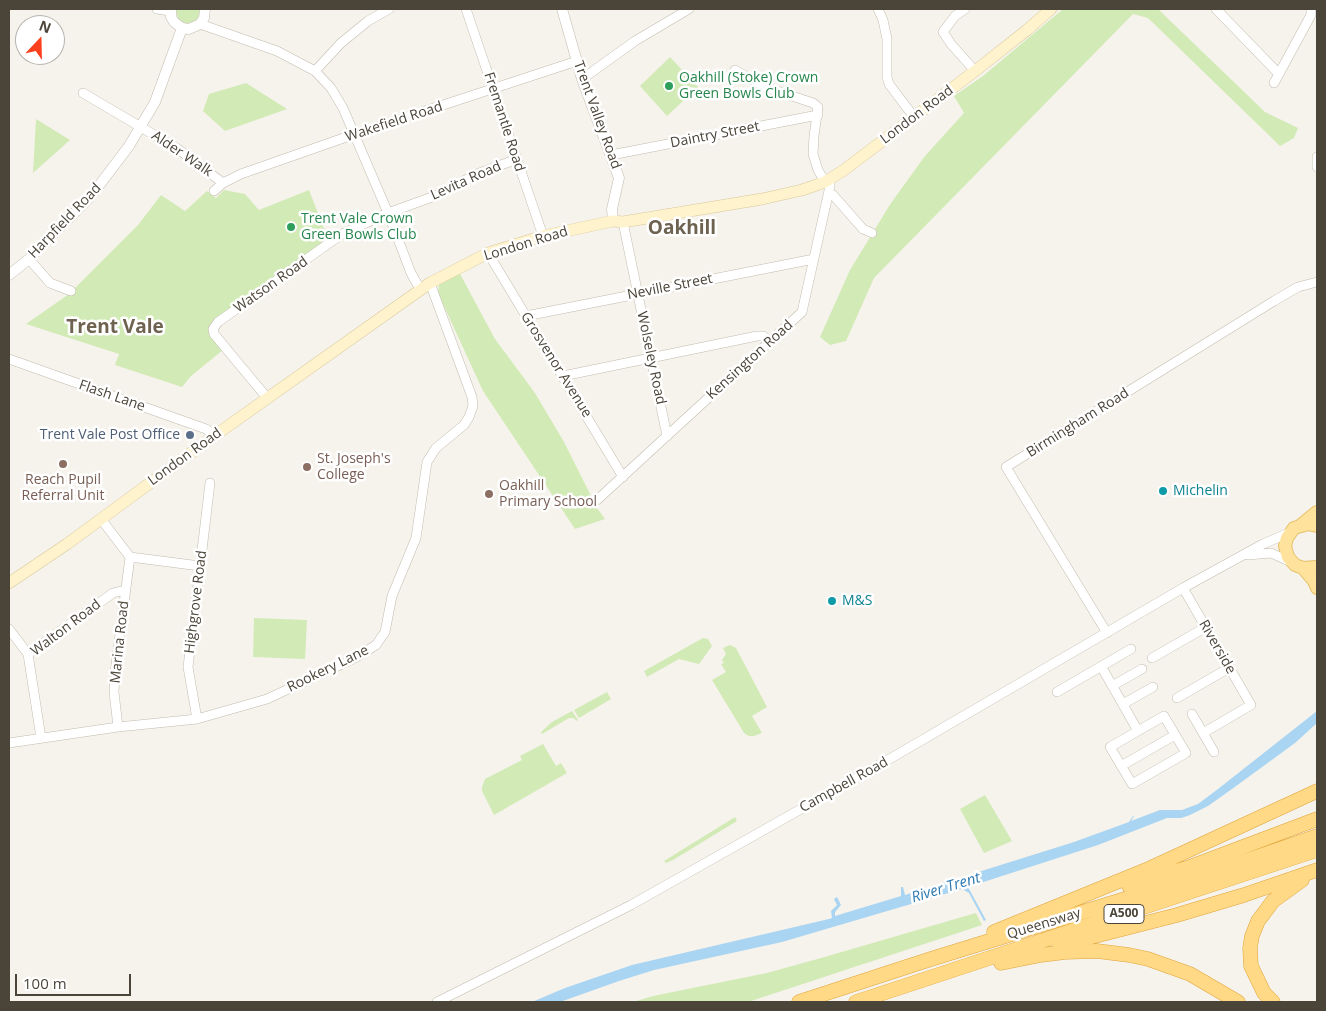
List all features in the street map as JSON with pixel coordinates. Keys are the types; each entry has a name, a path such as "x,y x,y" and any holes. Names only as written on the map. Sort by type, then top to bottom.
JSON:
{"highway":[{"path":"931,959 1014,923 1146,870 1315,790"},
{"path":"1014,923 1187,868 1317,819"},
{"name":"Queensway","path":"799,1002 1219,870 1317,836"},
{"name":"Queensway","path":"856,1002 1317,850"},
{"path":"931,978 1177,915 1317,870"},
{"path":"1273,1002 1264,993 1251,966 1252,936 1258,921 1273,901 1317,870"},
{"path":"931,978 1041,954 1096,951 1129,955 1170,966 1207,983 1238,1002"}],"main road":[{"name":"London Road","path":"9,583 67,544 214,436 425,286 488,253 543,236 618,221 762,198 828,185 844,170 1028,30 1052,9"},
{"name":"Campbell Road","path":"1296,528 1317,512"},
{"path":"1317,526 1308,524 1296,528 1287,538 1286,550 1288,557 1314,581 1317,588"},
{"path":"1299,567 1309,569 1317,567"}],"street":[{"path":"157,9 170,10 174,22 182,28 189,29 200,24 204,18 205,9"},
{"path":"314,72 342,43 368,21 389,9"},
{"name":"Fremantle Road","path":"466,9 543,236"},
{"name":"Trent Valley Road","path":"562,9 582,78 619,178 612,209 618,221"},
{"path":"582,78 635,41 689,9"},
{"path":"878,9 883,20 887,39 887,77 889,84 914,117"},
{"path":"965,9 955,16 943,32 975,71"},
{"path":"1216,9 1277,79 1311,15 1312,9"},
{"name":"Rookery Lane","path":"9,743 118,727 197,719 267,700 355,658 376,645 385,632 392,596 416,538 427,462 436,448 464,425 470,416 473,406 472,397 425,286 411,273 355,134 331,88 314,72 277,51 200,24"},
{"name":"Harpfield Road","path":"9,275 29,259 91,196 129,146 156,102 182,28"},
{"name":"Wakefield Road","path":"214,191 223,183 241,174 355,134 577,61"},
{"path":"735,70 765,87 816,104 818,115 813,154 818,170 833,195 863,229 872,233"},
{"name":"Alder Walk","path":"83,93 178,149 223,183"},
{"name":"Daintry Street","path":"611,155 818,115"},
{"path":"1317,157 1317,167"},
{"name":"Levita Road","path":"388,213 435,196 477,174 517,159"},
{"name":"Kensington Road","path":"597,500 802,312 828,185"},
{"name":"Watson Road","path":"268,399 214,334 213,329 218,322 342,234 388,213"},
{"name":"Wolseley Road","path":"618,221 638,293 667,436"},
{"name":"Grosvenor Avenue","path":"488,253 623,477"},
{"path":"29,259 50,284 71,291"},
{"name":"Neville Street","path":"526,316 814,259"},
{"name":"Birmingham Road","path":"1107,633 1006,467 1274,301 1298,287 1317,282"},
{"path":"563,376 763,336 770,341"},
{"name":"Flash Lane","path":"9,359 206,429 214,436"},
{"name":"Highgrove Road","path":"197,719 188,667 210,483"},
{"path":"101,519 130,557 200,566"},
{"name":"Campbell Road","path":"437,1002 631,905 893,757 1183,588 1296,528"},
{"name":"Campbell Road","path":"1243,556 1271,553 1299,567"},
{"name":"Marina Road","path":"118,727 114,692 115,673 130,557"},
{"name":"Riverside","path":"1183,588 1251,705 1203,733"},
{"name":"Walton Road","path":"42,738 28,654 113,593 125,590"},
{"path":"1152,658 1206,628"},
{"path":"9,629 28,654"},
{"path":"1057,692 1131,649"},
{"path":"1101,666 1138,731"},
{"path":"1178,698 1229,668"},
{"path":"1112,686 1142,669"},
{"path":"1123,704 1153,687"},
{"path":"1192,714 1214,752"},
{"path":"1164,716 1175,735 1186,753 1132,784 1110,747 1164,716"},
{"path":"1121,766 1175,735"}],"green space":[{"path":"176,9 200,9 199,16 197,20 188,24 184,23 178,19"},
{"path":"1063,9 1158,9 1265,112 1298,128 1294,138 1280,146 1148,18 1133,14 874,278 846,341 830,345 820,337 850,270 891,203 925,156 964,113 954,96 983,76"},
{"name":"Oakhill (Stoke) Crown Green Bowls Club","path":"670,57 698,87 667,116 640,86"},
{"path":"246,83 287,109 225,131 203,111 209,94"},
{"path":"36,119 70,140 33,173"},
{"path":"224,190 245,194 259,210 309,190 328,239 212,322 209,326 209,334 223,350 191,376 182,387 115,365 119,354 26,324 69,294 138,225 161,195 185,211 207,191 216,198"},
{"path":"459,272 495,339 535,393 564,442 597,508 605,519 575,529 483,391 438,293 439,284"},
{"path":"254,618 307,620 305,659 253,657"},
{"path":"703,638 708,639 712,646 699,664 679,659 647,677 644,671"},
{"path":"730,645 736,648 767,707 752,716 762,733 754,736 744,733 712,680 726,672 721,664 724,663 722,660 726,654 723,648"},
{"path":"607,692 611,699 579,718 574,710"},
{"path":"572,711 578,720 569,718 542,734 541,732 552,722"},
{"path":"543,744 556,766 561,763 567,773 494,815 482,791 485,779 522,760 520,756"},
{"path":"985,795 1012,841 984,853 960,809"},
{"path":"735,817 737,821 673,860 666,863 664,861"},
{"path":"976,913 982,925 748,1002 633,1002 653,996 767,973"}],"water":[{"name":"River Trent","path":"1317,711 1317,723 1295,743 1208,806 1190,815 1181,818 1167,818 1098,845 968,887 986,920 984,921 969,893 962,889 782,942 654,970 560,1002 532,1002 565,988 632,965 832,918 831,911 837,905 834,899 837,897 841,905 835,912 835,916 901,896 901,887 903,887 905,895 1074,842 1129,822 1133,816 1131,821 1160,810 1182,810 1198,804"}],"place":[{"name":"Oakhill (Stoke) Crown Green Bowls Club","path":"669,86"},
{"name":"Trent Vale Crown Green Bowls Club","path":"291,227"},
{"name":"Trent Vale Post Office","path":"190,435"},
{"name":"Reach Pupil Referral Unit","path":"63,464"},
{"name":"St. Joseph's College","path":"307,467"},
{"name":"Michelin","path":"1163,491"},
{"name":"Oakhill Primary School","path":"489,494"},
{"name":"M&S","path":"832,601"}],"district":[{"name":"Oakhill","path":"682,229"},
{"name":"Trent Vale","path":"115,328"}]}
